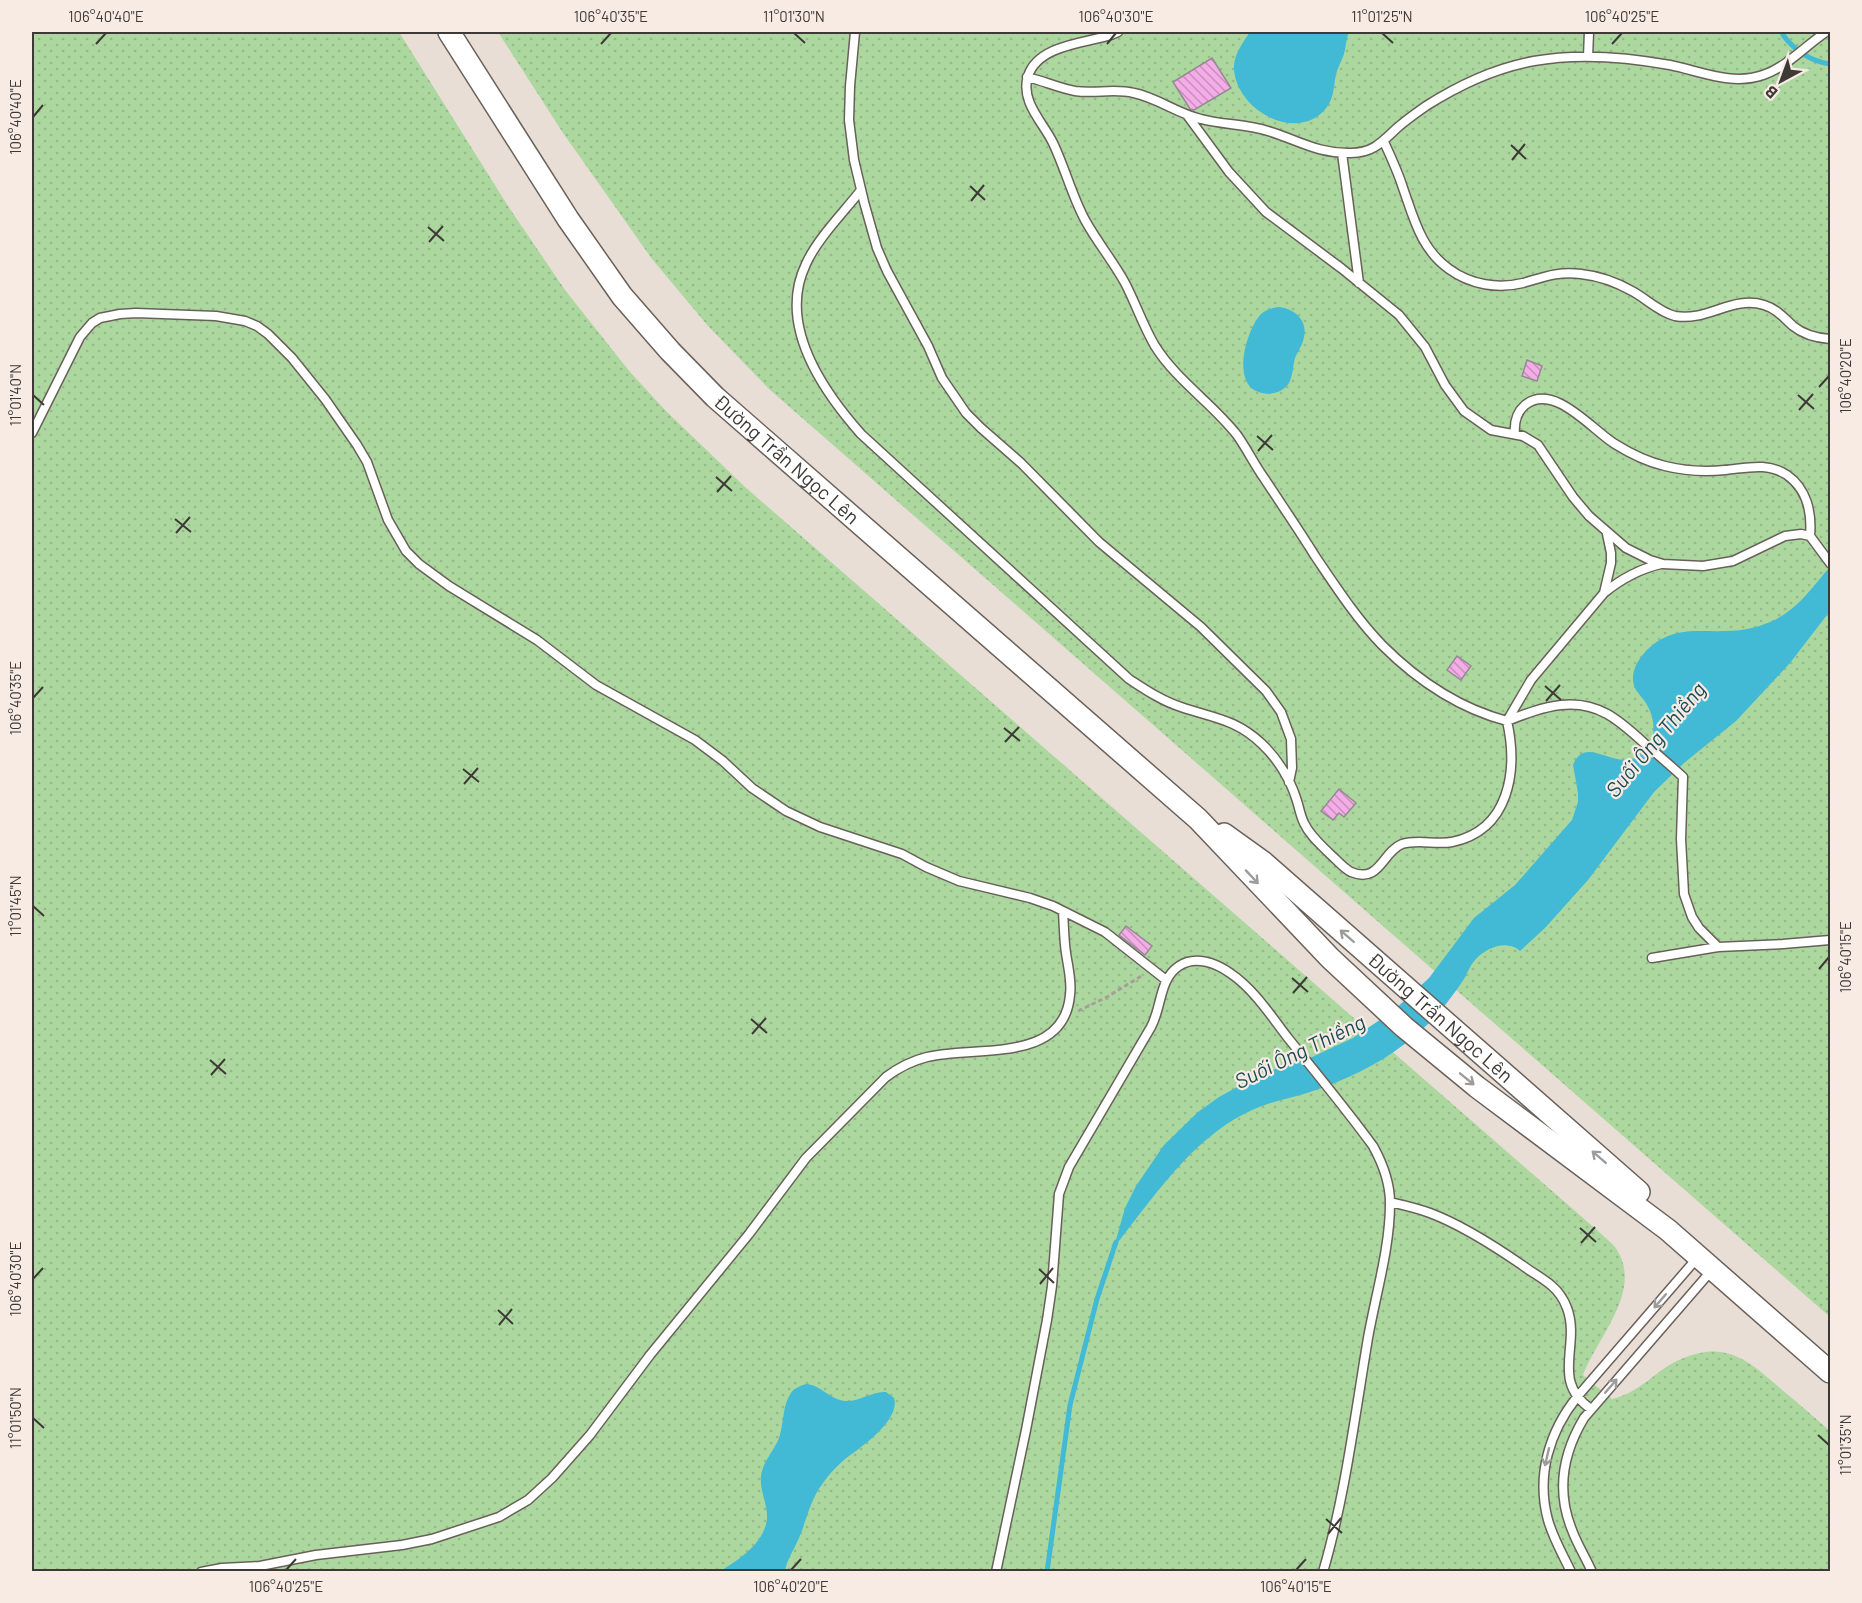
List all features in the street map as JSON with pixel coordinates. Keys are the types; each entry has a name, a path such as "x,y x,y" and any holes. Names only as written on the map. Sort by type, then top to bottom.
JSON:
{"street":[{"name":"Đường Trần Ngọc Lên","path":"449,32 596,260 628,303 670,351 740,420 1198,819 1330,958 1421,1042 1477,1087 1668,1230 1830,1372"},
{"name":"Đường Trần Ngọc Lên","path":"1198,819 1263,862 1630,1183 1654,1209 1668,1230"}],"lane":[{"path":"855,32 849,120 851,140 869,224 887,272 912,316 942,378 953,396 981,428 1021,464 1099,542 1202,627 1266,691 1281,712 1291,739 1292,761 1289,782"},
{"path":"1118,32 1045,55 1031,68 1026,87 1027,97 1053,143 1077,203 1092,232 1124,281 1146,329 1167,363 1238,436 1336,589 1372,633 1401,663 1441,694 1473,711 1507,721 1561,705 1587,706 1598,710 1619,720 1683,777 1681,829 1684,894 1692,917 1699,928 1718,947"},
{"path":"1588,57 1589,32"},
{"path":"1028,77 1076,91 1132,92 1147,96 1187,115 1216,122 1252,126 1313,148 1342,153 1364,151 1383,142 1425,107 1465,84 1487,74 1535,61 1588,57 1645,62 1740,80 1775,70 1826,32"},
{"path":"1187,115 1229,172 1266,212 1327,256 1384,303 1412,330 1431,356 1445,385 1464,411 1491,430 1515,434 1532,440 1544,452 1573,498 1626,549 1663,564 1690,567 1716,565 1749,554 1785,536 1801,534 1810,536"},
{"path":"1383,142 1394,164 1421,238 1439,261 1462,277 1474,282 1500,286 1525,282 1550,274 1582,274 1599,277 1633,291 1665,312 1684,317 1702,315 1734,304 1755,302 1776,310 1800,331 1820,339 1830,339"},
{"path":"1342,153 1359,283"},
{"path":"861,190 812,252 802,272 796,296 798,321 808,354 845,417 1130,679 1163,700 1179,707 1226,720 1257,739 1272,754 1289,782 1304,823 1316,840 1348,870 1362,874 1370,873 1378,869 1398,846 1413,842 1443,843 1462,839 1473,834 1491,820 1504,800 1512,769 1513,753 1507,721 1531,680 1604,593 1630,575 1663,564"},
{"path":"32,433 80,337 92,323 100,318 136,313 216,316 245,321 257,326 292,358 325,399 357,445 375,481 388,520 406,550 419,564 449,586 537,640 596,685 695,740 723,761 752,788 786,812 820,827 885,848 959,881 1030,898 1064,912 1104,932 1166,980"},
{"path":"1515,434 1516,416 1525,405 1547,400 1567,407 1597,432 1629,452 1665,466 1705,471 1757,466 1778,471 1796,483 1802,492 1810,513 1810,536 1830,563"},
{"path":"1604,593 1611,563 1607,533"},
{"path":"201,1572 222,1568 260,1566 316,1555 412,1543 499,1517 514,1510 541,1490 590,1435 650,1355 749,1234 801,1165 823,1139 885,1077 898,1068 927,1057 1004,1050 1027,1045 1050,1033 1065,1015 1071,994 1064,912"},
{"path":"1652,958 1718,947 1830,940"},
{"path":"996,1572 1047,1320 1059,1194 1069,1167 1156,1018 1166,980 1174,969 1187,962 1200,961 1218,966 1236,977 1252,994 1361,1131 1380,1158 1388,1183 1389,1220 1381,1275 1341,1499 1323,1572"},
{"path":"1390,1202 1429,1212 1459,1227 1505,1254 1550,1284 1558,1292 1564,1300 1570,1319 1570,1382 1577,1397 1591,1409"},
{"path":"1571,1572 1548,1520 1544,1485 1546,1460 1554,1434 1561,1419 1577,1397 1705,1263"},
{"path":"1592,1572 1572,1531 1567,1515 1563,1486 1565,1463 1571,1442 1591,1409 1705,1263"}],"path":[{"path":"1065,1015 1107,997 1152,969"}],"green space":[{"path":"32,32 399,32 508,206 565,290 630,372 666,411 744,486 1615,1247 1623,1263 1625,1279 1622,1296 1583,1375 1612,1399 1632,1391 1679,1360 1695,1354 1723,1352 1758,1369 1830,1431 1830,1571 32,1572"},
{"path":"498,32 1830,32 1830,1317 769,389 708,326 652,259 563,133"}],"water":[{"path":"1250,32 1349,32 1331,99 1327,107 1315,118 1301,123 1270,118 1245,98 1237,84 1234,64 1239,49"},
{"path":"1278,307 1294,312 1302,320 1305,331 1287,385 1284,389 1269,394 1254,390 1248,384 1244,375 1244,353 1251,330 1261,314"},
{"path":"1830,567 1830,611 1790,663 1736,721 1684,763 1654,792 1588,880 1545,928 1520,951 1515,947 1503,945 1491,948 1480,955 1440,1012 1406,1043 1383,1059 1331,1085 1248,1112 1208,1138 1174,1172 1114,1247 1125,1208 1136,1186 1164,1145 1198,1112 1219,1097 1263,1073 1310,1058 1353,1038 1393,1011 1429,978 1474,918 1515,885 1572,820 1578,802 1573,765 1579,756 1586,752 1624,760 1635,758 1645,751 1652,741 1654,728 1650,710 1636,690 1633,673 1640,658 1648,649 1675,633 1737,630 1770,622 1796,605"},
{"path":"806,1384 845,1401 886,1392 894,1398 895,1406 886,1424 878,1433 839,1464 819,1489 785,1571 721,1571 751,1548 761,1537 767,1516 761,1483 762,1471 779,1438 788,1398 799,1386"}],"building":[{"path":"1212,58 1231,88 1194,110 1190,109 1173,82"},
{"path":"1527,360 1542,366 1537,381 1522,376"},
{"path":"1457,656 1471,666 1461,680 1447,670"},
{"path":"1339,789 1356,803 1344,817 1339,813 1333,820 1321,811"},
{"path":"1126,926 1152,946 1145,955 1119,935"}],"waterway":[{"path":"1783,35 1804,54 1830,64"},
{"name":"Suối Ông Thiềng","path":"1047,1572 1070,1405 1097,1299 1116,1242"}]}
